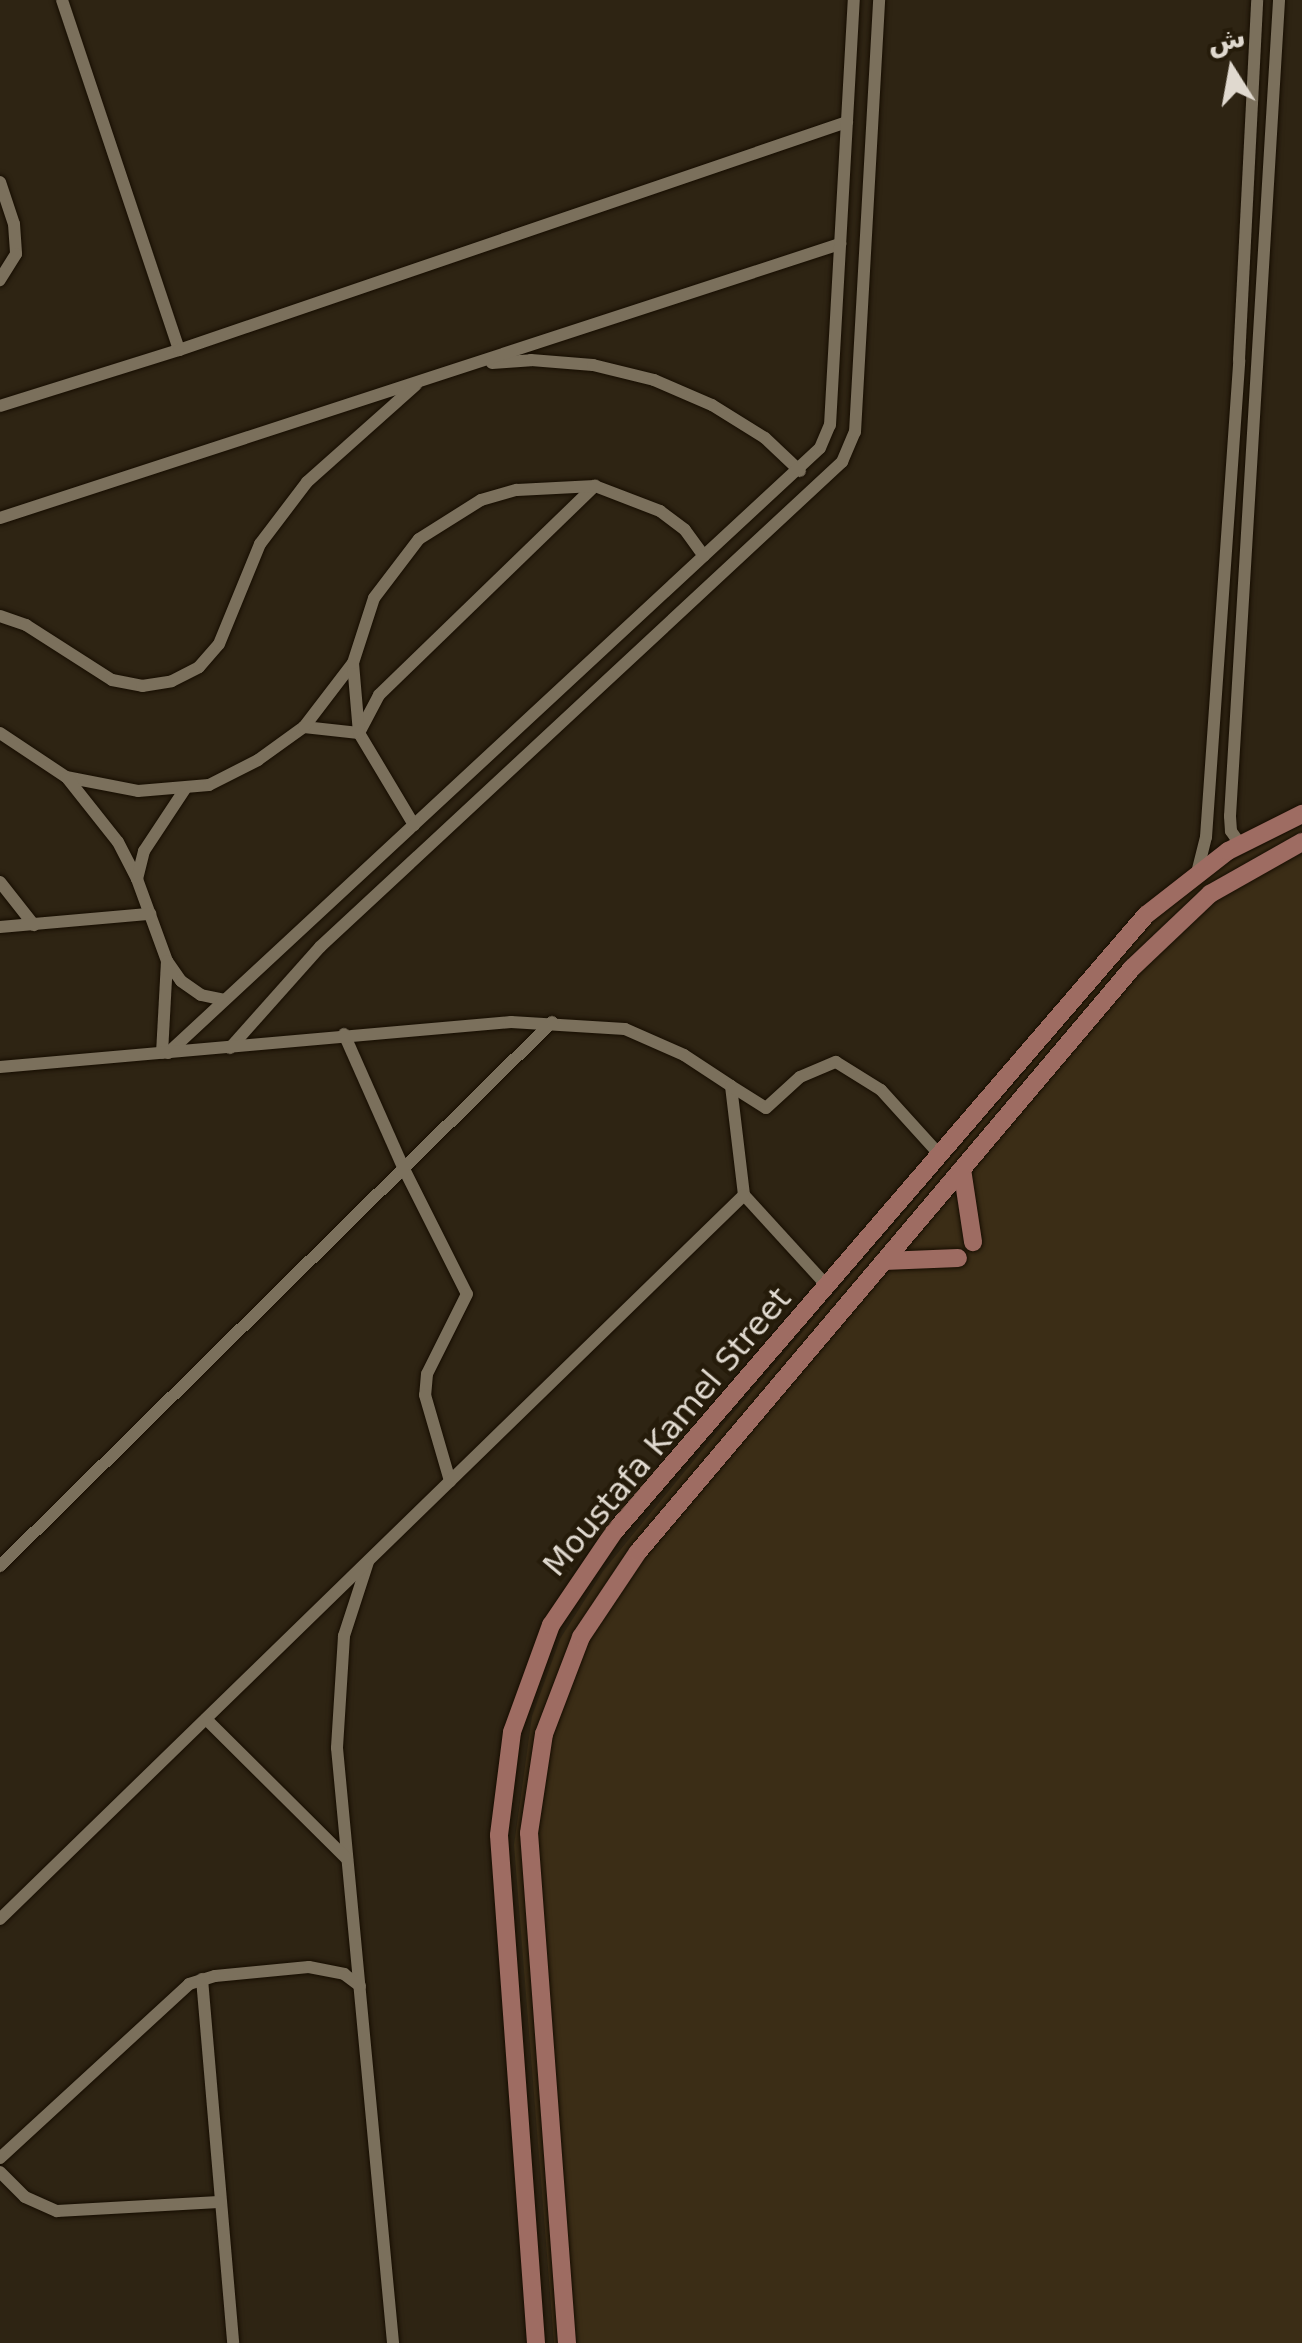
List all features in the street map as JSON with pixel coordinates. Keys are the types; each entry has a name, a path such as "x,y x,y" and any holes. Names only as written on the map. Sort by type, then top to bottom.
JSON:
{"street":[{"path":"62,0 179,350"},
{"path":"165,1053 800,471 820,448 830,425 854,0"},
{"path":"230,1048 320,946 842,462 855,432 879,0"},
{"path":"1196,873 1207,826 1240,360 1256,0"},
{"path":"1240,844 1232,831 1230,816 1279,0"},
{"path":"0,406 179,350 847,122"},
{"path":"0,182 14,224 16,254 0,280"},
{"path":"0,518 840,244"},
{"path":"468,366 530,360 593,365 654,380 726,413 766,438 800,471"},
{"path":"0,616 26,625 112,680 157,684 199,667 219,644 260,544 307,482 421,380"},
{"path":"66,777 138,791 185,789 209,785 258,760 304,727 353,663 374,598 394,566 448,516 518,490 595,486 660,511 685,530 704,556"},
{"path":"359,733 379,695 595,486"},
{"path":"353,663 359,733 414,825"},
{"path":"304,727 359,733"},
{"path":"0,733 66,777 102,820 137,879 167,962 165,1053"},
{"path":"137,879 144,851 185,789"},
{"name":"Moustafa Kamel Street","path":"536,2343 499,1880 503,1782 512,1732 536,1659 569,1592 614,1532 1136,926 1196,873 1240,844 1302,814"},
{"name":"Moustafa Kamel Street","path":"567,2343 529,1832 544,1734 566,1668 598,1606 638,1552 1168,929 1210,894 1302,842"},
{"path":"0,882 34,925"},
{"path":"0,927 150,914"},
{"path":"167,962 191,988 224,1000"},
{"path":"0,1067 230,1048 344,1034 552,1022 625,1029 684,1055 766,1108 800,1077 836,1062 881,1090 940,1155"},
{"path":"0,1566 552,1022"},
{"path":"344,1034 403,1167 467,1294 427,1374 425,1395 450,1481"},
{"path":"731,1086 744,1195 828,1287"},
{"path":"962,1169 973,1242"},
{"path":"910,1190 930,1206"},
{"path":"0,1919 744,1195"},
{"path":"897,1206 916,1222"},
{"path":"884,1261 958,1258"},
{"path":"369,1560 344,1636 337,1748 393,2343"},
{"path":"206,1720 348,1858"},
{"path":"499,1880 530,1877"},
{"path":"0,2158 189,1984 202,1979 327,1968 360,1986"},
{"path":"202,1979 233,2343"},
{"path":"0,2172 25,2196 57,2212 218,2202"}],"shaded area":[{"path":"1302,825 1302,2343 554,2343 514,1845 532,1716 560,1639 603,1571 717,1432 1152,922 1216,869"}]}
